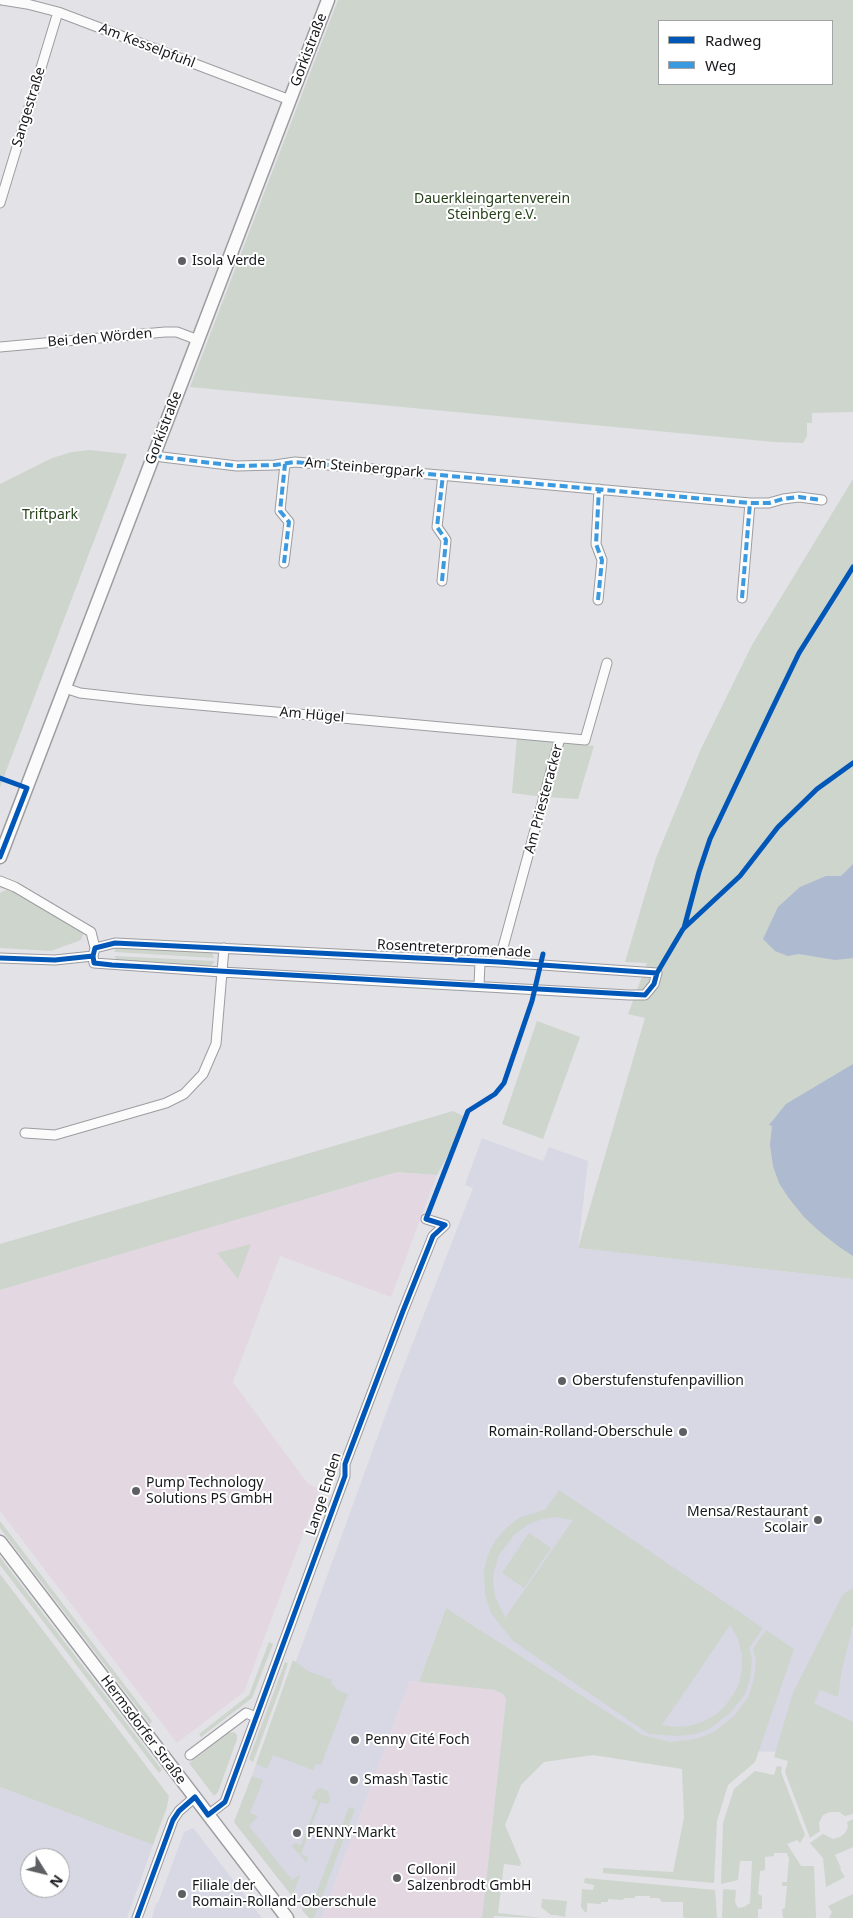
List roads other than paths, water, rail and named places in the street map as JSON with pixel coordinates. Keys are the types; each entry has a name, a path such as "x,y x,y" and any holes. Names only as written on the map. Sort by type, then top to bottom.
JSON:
{"main road":[{"name":"Gorkistraße","path":"0,857 328,0"},
{"name":"Hermsdorfer Straße","path":"0,1542 287,1918"}],"street":[{"name":"Am Kesselpfuhl","path":"2,0 58,12 290,100"},
{"name":"Sangestraße","path":"0,203 58,12"},
{"name":"Bei den Wörden","path":"0,347 165,332 177,332 198,340"},
{"name":"Am Steinbergpark","path":"154,454 162,457 237,466 295,462 750,503 769,503 800,497 822,500"},
{"name":"Am Steinbergpark","path":"284,563 289,522 280,511 285,464"},
{"name":"Am Steinbergpark","path":"442,581 446,540 438,527 443,475"},
{"path":"598,600 602,560 596,544 599,489"},
{"path":"742,598 750,503"},
{"name":"Am Priesteracker","path":"499,962 560,738 585,740 607,663"},
{"name":"Am Hügel","path":"65,688 80,693 143,700 560,738"},
{"path":"0,881 15,887 91,932 94,952"},
{"name":"Rosentreterpromenade","path":"0,958 55,960 94,952 114,943 499,962 657,973 654,984 645,995 112,965 94,963 94,952"},
{"path":"25,1133 55,1136 166,1103 184,1094 203,1074 216,1044 224,948"},
{"name":"Rosentreterpromenade","path":"479,986 480,962"},
{"name":"Lange Enden","path":"208,1815 225,1802 345,1476 345,1464 399,1321 433,1236 445,1225 426,1219"},
{"path":"190,1754 246,1713 256,1717"},
{"path":"136,1918 173,1820 194,1797"}],"water":[{"path":"853,864 853,958 835,960 799,954 788,956 775,951 763,939 778,907 800,887 826,876 841,876"},
{"path":"853,1064 853,1256 819,1231 804,1217 779,1183 773,1166 770,1145 772,1126 769,1125 786,1104"}],"place":[{"name":"Isola Verde","path":"182,261"},
{"name":"Oberstufenstufenpavillion","path":"562,1381"},
{"name":"Romain-Rolland-Oberschule","path":"683,1432"},
{"name":"Pump Technology Solutions PS GmbH","path":"136,1491"},
{"name":"Mensa/Restaurant Scolair","path":"818,1520"},
{"name":"Penny Cité Foch","path":"355,1740"},
{"name":"Smash Tastic","path":"354,1780"},
{"name":"PENNY-Markt","path":"297,1833"},
{"name":"Collonil Salzenbrodt GmbH","path":"397,1878"},
{"name":"Filiale der Romain-Rolland-Oberschule","path":"182,1894"}],"park label":[{"name":"Dauerkleingartenverein Steinberg e.V.","path":"492,207"},
{"name":"Triftpark","path":"50,515"}]}
